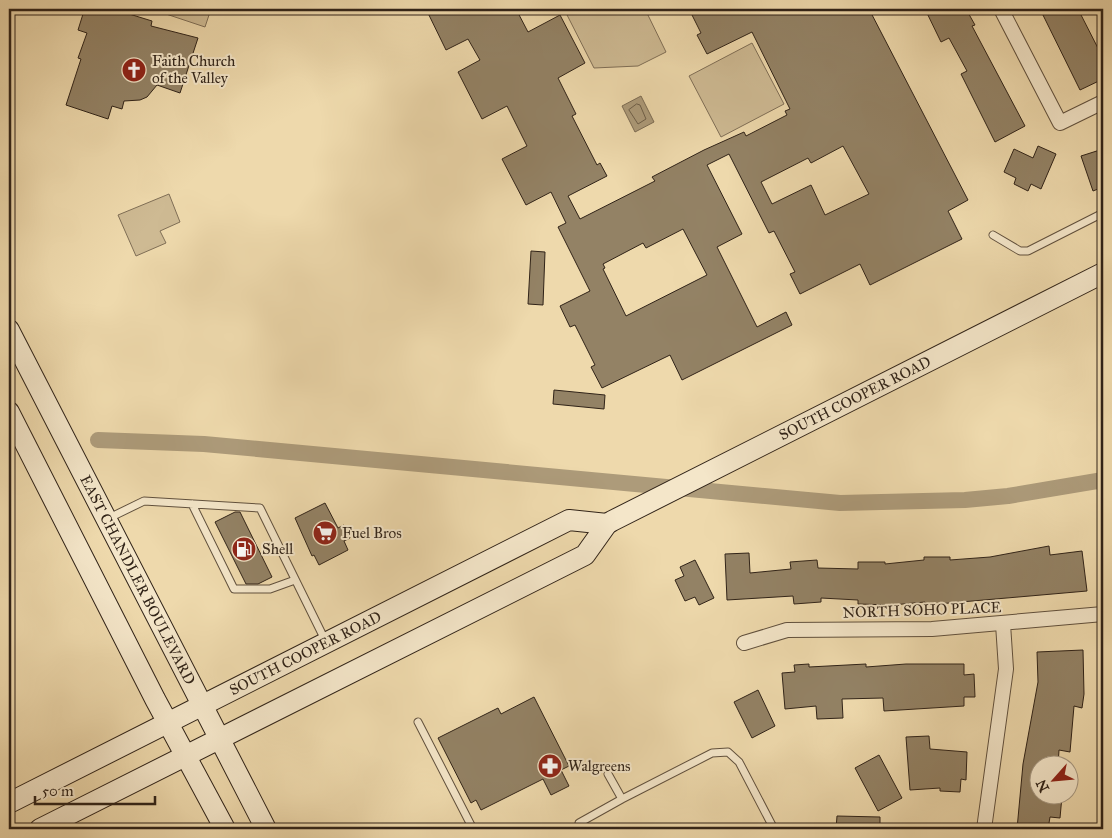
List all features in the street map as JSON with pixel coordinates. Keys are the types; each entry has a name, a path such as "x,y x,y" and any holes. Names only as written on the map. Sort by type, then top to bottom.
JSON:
{"main road":[{"name":"SOUTH COOPER ROAD","path":"40,829 585,556 607,524 1103,273"},
{"name":"EAST CHANDLER BOULEVARD","path":"9,330 266,829"},
{"path":"9,412 168,723 225,829"},
{"name":"SOUTH COOPER ROAD","path":"9,803 569,520 607,524"}],"street":[{"path":"1001,9 1060,124 1103,102"},
{"name":"NORTH SOHO PLACE","path":"744,643 787,630 932,629 1103,614"},
{"path":"984,829 1006,669 1003,624"}],"lane":[{"path":"993,235 1020,251 1028,251 1103,213"},
{"path":"107,519 144,501 260,508 326,642"},
{"path":"192,504 234,589 270,589 295,580"},
{"path":"418,722 473,829"},
{"path":"580,829 580,823 622,799 712,753 728,752 739,762 774,829"},
{"path":"608,774 622,799"}],"shaded area":[{"path":"151,9 211,9 205,27"},
{"path":"564,9 645,9 666,52 638,66 594,68"},
{"path":"752,43 784,104 721,137 689,76"},
{"path":"169,194 180,222 160,231 166,243 136,256 118,215"}],"water":[{"path":"641,96 654,122 635,132 622,106"}],"building":[{"name":"Faith Church of the Valley","path":"94,9 128,9 126,13 152,21 151,26 198,38 180,93 157,85 147,97 140,100 124,101 122,109 112,106 108,119 66,105 81,59 78,58 87,33 78,30 83,14"},
{"path":"426,9 516,9 528,32 560,15 585,63 558,78 576,114 572,116 597,165 600,163 607,176 568,196 580,219 655,181 652,177 704,150 744,132 746,136 787,115 785,111 790,109 752,32 707,54 697,35 701,33 689,9 869,9 968,200 948,211 962,239 870,285 860,264 800,294 790,274 795,272 774,231 769,233 729,154 707,165 742,234 717,247 757,327 786,312 792,325 682,380 670,355 602,388 591,367 595,365 575,325 570,327 560,306 590,291 558,227 566,223 551,192 526,205 502,159 527,146 507,106 482,119 458,72 480,60 468,39 446,50","holes":["843,146 869,194 825,215 811,185 772,204 761,182 808,158 811,163","683,229 707,275 626,316 603,269 605,268 603,264 643,243 646,248"]},
{"path":"925,9 966,9 975,25 972,26 1025,126 995,142 961,74 967,71 949,38 941,42"},
{"path":"1040,9 1078,9 1103,58 1103,79 1080,90"},
{"path":"1038,146 1056,154 1041,189 1031,184 1028,191 1014,184 1016,178 1004,172 1014,149 1033,158"},
{"path":"1103,149 1103,187 1093,191 1081,156"},
{"path":"531,251 545,252 543,305 528,304"},
{"path":"554,390 605,395 604,409 553,404"},
{"name":"Fuel Bros","path":"325,503 338,528 344,525 350,538 344,541 348,550 319,565 314,555 312,556 295,518"},
{"name":"Shell","path":"235,512 240,512 272,577 258,584 246,584 215,522"},
{"path":"1049,546 1050,555 1082,551 1087,591 925,605 925,602 892,605 858,604 858,600 821,598 821,602 794,604 793,596 727,600 725,554 749,553 750,573 791,569 790,562 817,560 818,568 858,569 858,562 885,562 885,564 924,560 924,557 950,557 950,560 990,557"},
{"path":"695,560 714,598 699,605 695,597 685,601 675,580 684,576 680,567"},
{"path":"1083,650 1084,694 1082,708 1074,706 1070,752 1059,750 1059,756 1030,756 1030,806 1061,806 1060,818 1050,817 1048,829 1017,829 1023,764 1038,682 1037,652"},
{"path":"809,664 809,667 866,664 866,667 906,664 964,664 964,675 974,674 975,697 964,697 964,706 884,711 883,698 842,699 843,718 817,719 816,706 785,709 782,673 795,672 794,665"},
{"path":"758,690 775,726 752,738 734,702"},
{"name":"Walgreens","path":"534,697 569,766 561,770 569,786 551,795 543,779 481,810 476,800 471,803 438,738 498,708 501,714"},
{"path":"929,736 930,749 967,752 966,780 961,779 960,792 940,791 940,788 910,790 906,737"},
{"path":"879,755 902,798 878,811 855,768"},
{"path":"837,816 880,817 880,829 836,829"}],"waterway":[{"path":"98,440 204,444 840,503 965,500 1008,496 1103,480"}],"place":[{"name":"Faith Church of the Valley","path":"134,70"},
{"name":"Fuel Bros","path":"325,533"},
{"name":"Shell","path":"244,549"},
{"name":"Walgreens","path":"550,766"}]}
